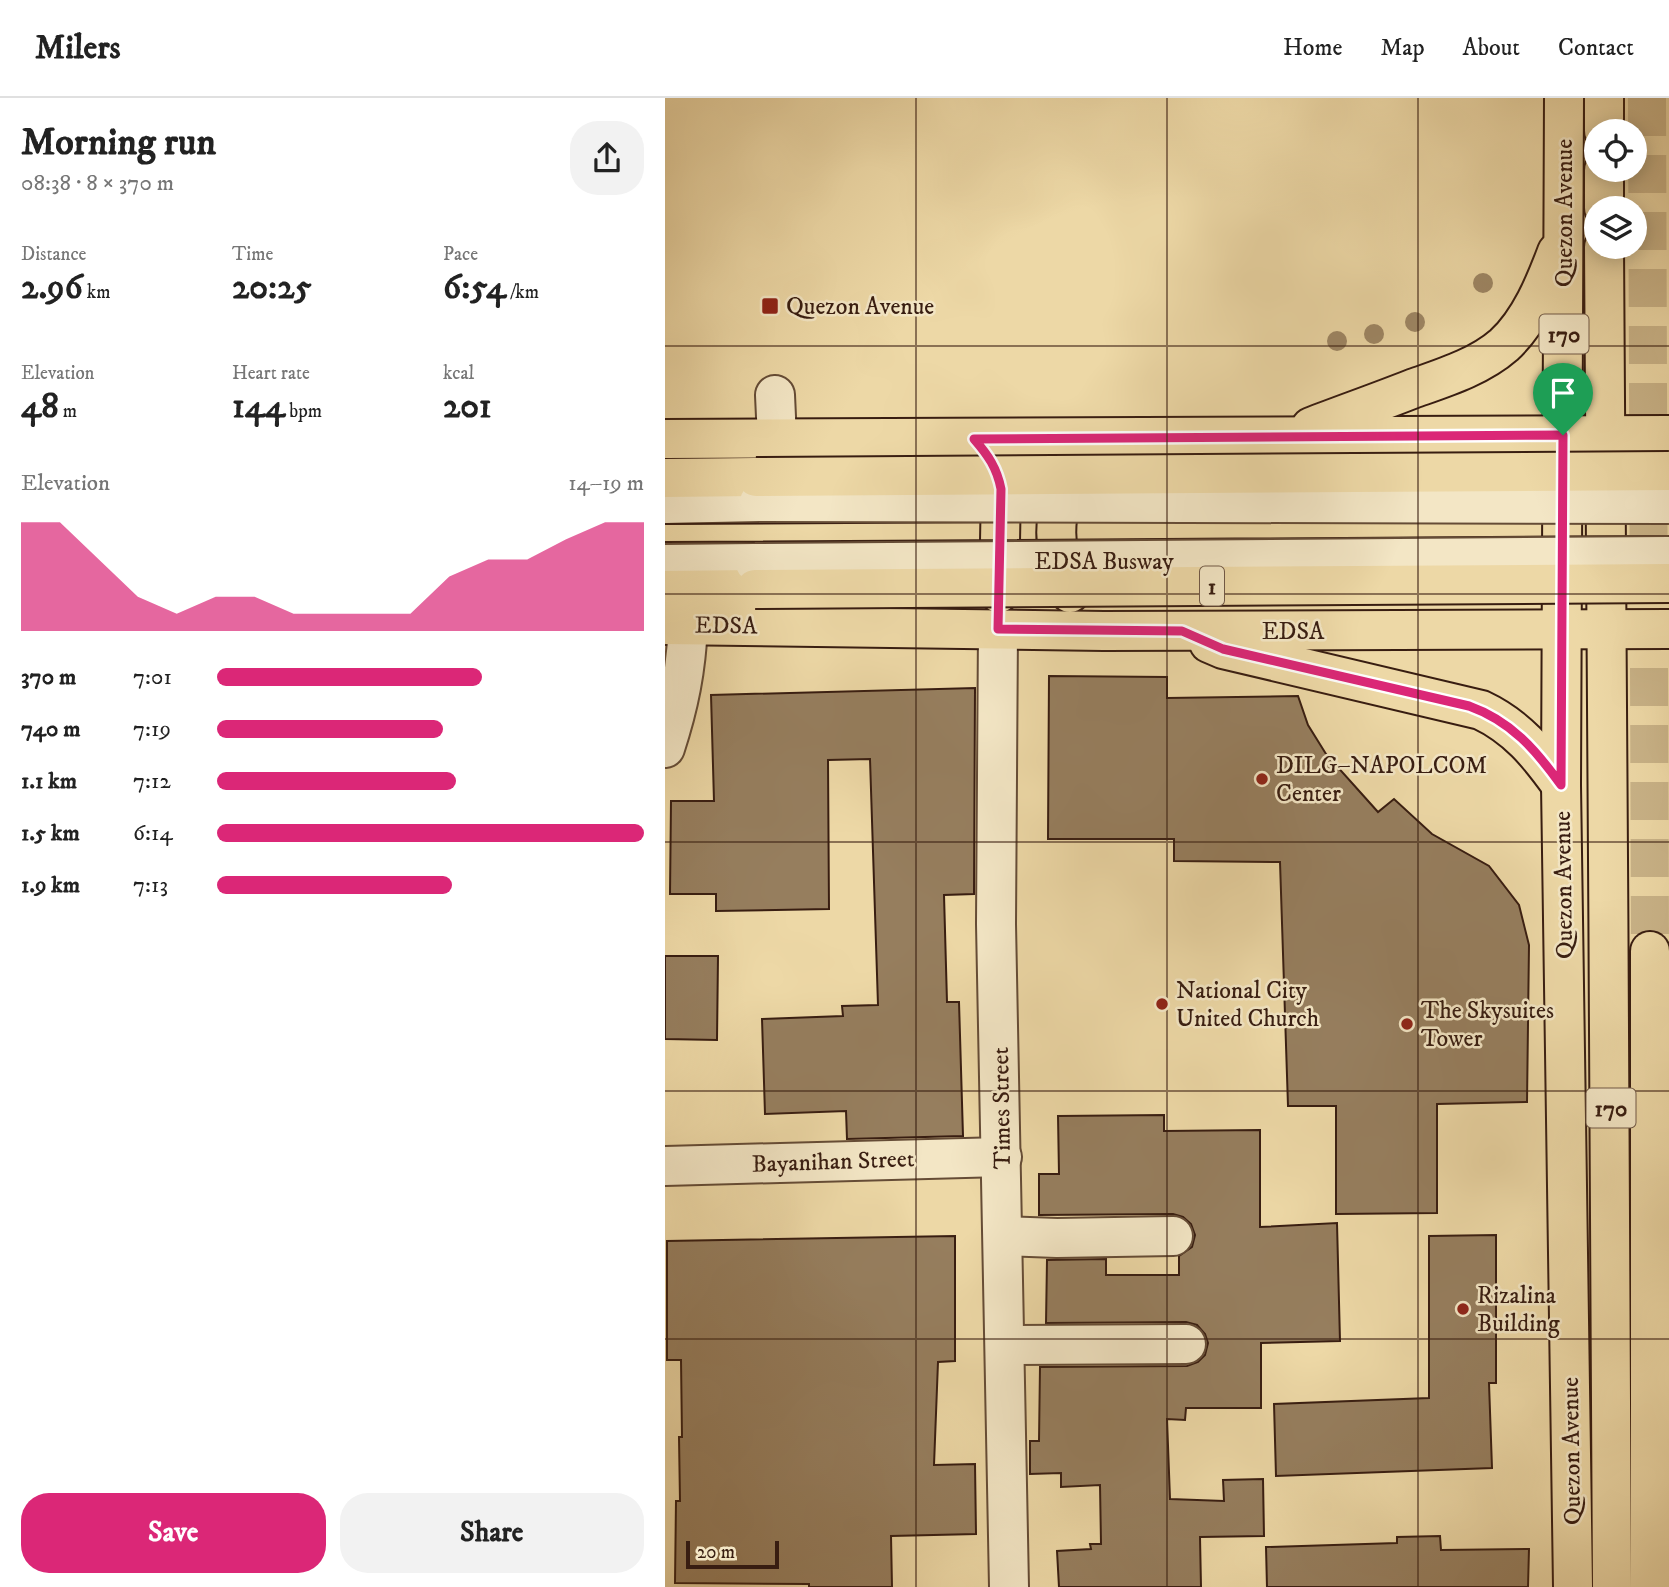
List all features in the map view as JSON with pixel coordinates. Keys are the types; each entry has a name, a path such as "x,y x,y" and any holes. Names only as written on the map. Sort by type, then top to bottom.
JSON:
{"main road":[{"name":"Quezon Avenue","path":"1564,98 1561,785 1573,1587"},
{"name":"Quezon Avenue","path":"1604,98 1604,119"},
{"path":"1285,437 1447,376 1496,351 1512,336 1537,298 1565,234"},
{"name":"Quezon Avenue","path":"1604,259 1605,616 1612,1158 1612,1587"},
{"path":"665,439 1669,435"},
{"path":"974,439 985,451 997,472 1001,489 998,629"},
{"path":"1104,631 1086,615 1071,595 1061,573 1056,550 1056,525 1070,479 1084,460 1107,439"},
{"path":"665,478 758,490 1669,471"},
{"path":"1605,616 1669,535"},
{"path":"1605,616 1669,547"},
{"name":"EDSA","path":"665,590 755,576 1669,583"},
{"name":"EDSA","path":"677,625 1182,631 1605,616 1669,629"},
{"path":"1182,631 1223,649 1481,710 1523,737 1561,785"},
{"name":"170","path":"1650,951 1650,1587"}],"street":[{"path":"775,395 777,439"},
{"path":"665,504 758,490 1669,504"},
{"name":"EDSA Busway","path":"665,564 755,576 1669,556"},
{"path":"665,748 677,713 686,669 677,625"},
{"name":"Times Street","path":"998,629 996,924 1009,1587"},
{"name":"Bayanihan Street","path":"665,1166 1002,1157"},
{"path":"1003,1236 1173,1236"},
{"path":"1005,1345 1186,1344"}],"building":[{"path":"1049,676 1167,677 1167,698 1298,696 1308,725 1326,754 1378,812 1394,799 1432,834 1489,866 1519,905 1529,945 1527,1102 1437,1104 1437,1213 1336,1214 1336,1106 1288,1106 1280,862 1174,861 1174,839 1048,839"},
{"path":"975,688 974,894 944,895 947,1002 959,1002 963,1136 847,1139 846,1111 765,1114 762,1019 843,1016 842,1006 878,1005 870,759 828,760 829,909 716,911 716,894 670,894 671,801 714,801 711,695"},
{"path":"665,956 718,956 717,1040 665,1039"},
{"path":"1164,1115 1164,1131 1260,1130 1260,1227 1337,1223 1340,1341 1261,1343 1261,1408 1186,1408 1185,1420 1167,1419 1170,1499 1224,1501 1223,1480 1263,1479 1264,1536 1200,1537 1201,1587 1059,1587 1057,1551 1091,1549 1090,1544 1101,1544 1100,1485 1061,1487 1061,1473 1030,1474 1030,1441 1039,1441 1040,1367 1187,1366 1198,1362 1205,1355 1208,1343 1205,1334 1197,1325 1186,1322 1046,1323 1047,1260 1106,1259 1106,1275 1179,1275 1179,1256 1192,1247 1195,1235 1191,1224 1183,1217 1173,1214 1039,1215 1039,1174 1059,1174 1058,1116"},
{"path":"1496,1235 1496,1383 1489,1383 1492,1468 1276,1476 1274,1404 1429,1398 1429,1236"},
{"path":"955,1236 955,1361 938,1362 934,1465 975,1464 976,1534 891,1536 892,1587 675,1583 676,1501 680,1501 679,1437 682,1437 681,1360 667,1360 667,1241"},
{"path":"1440,1536 1441,1550 1529,1549 1528,1587 1267,1587 1266,1547 1397,1543 1397,1537"}],"tunnel":[{"path":"1647,98 1650,951"}],"tram line":[{"path":"665,524 1669,518"},
{"path":"665,542 1669,536"}],"place":[{"name":"Quezon Avenue","path":"770,306"},
{"name":"DILG–NAPOLCOM Center","path":"1262,779"},
{"name":"National City United Church","path":"1162,1004"},
{"name":"The Skysuites Tower","path":"1407,1024"},
{"name":"Rizalina Building","path":"1463,1309"}],"route":[{"path":"1563,435 1561,785 1523,737 1503,722 1469,706 1223,649 1182,631 998,629 1001,489 997,472 985,451 974,439 1563,435"}]}
